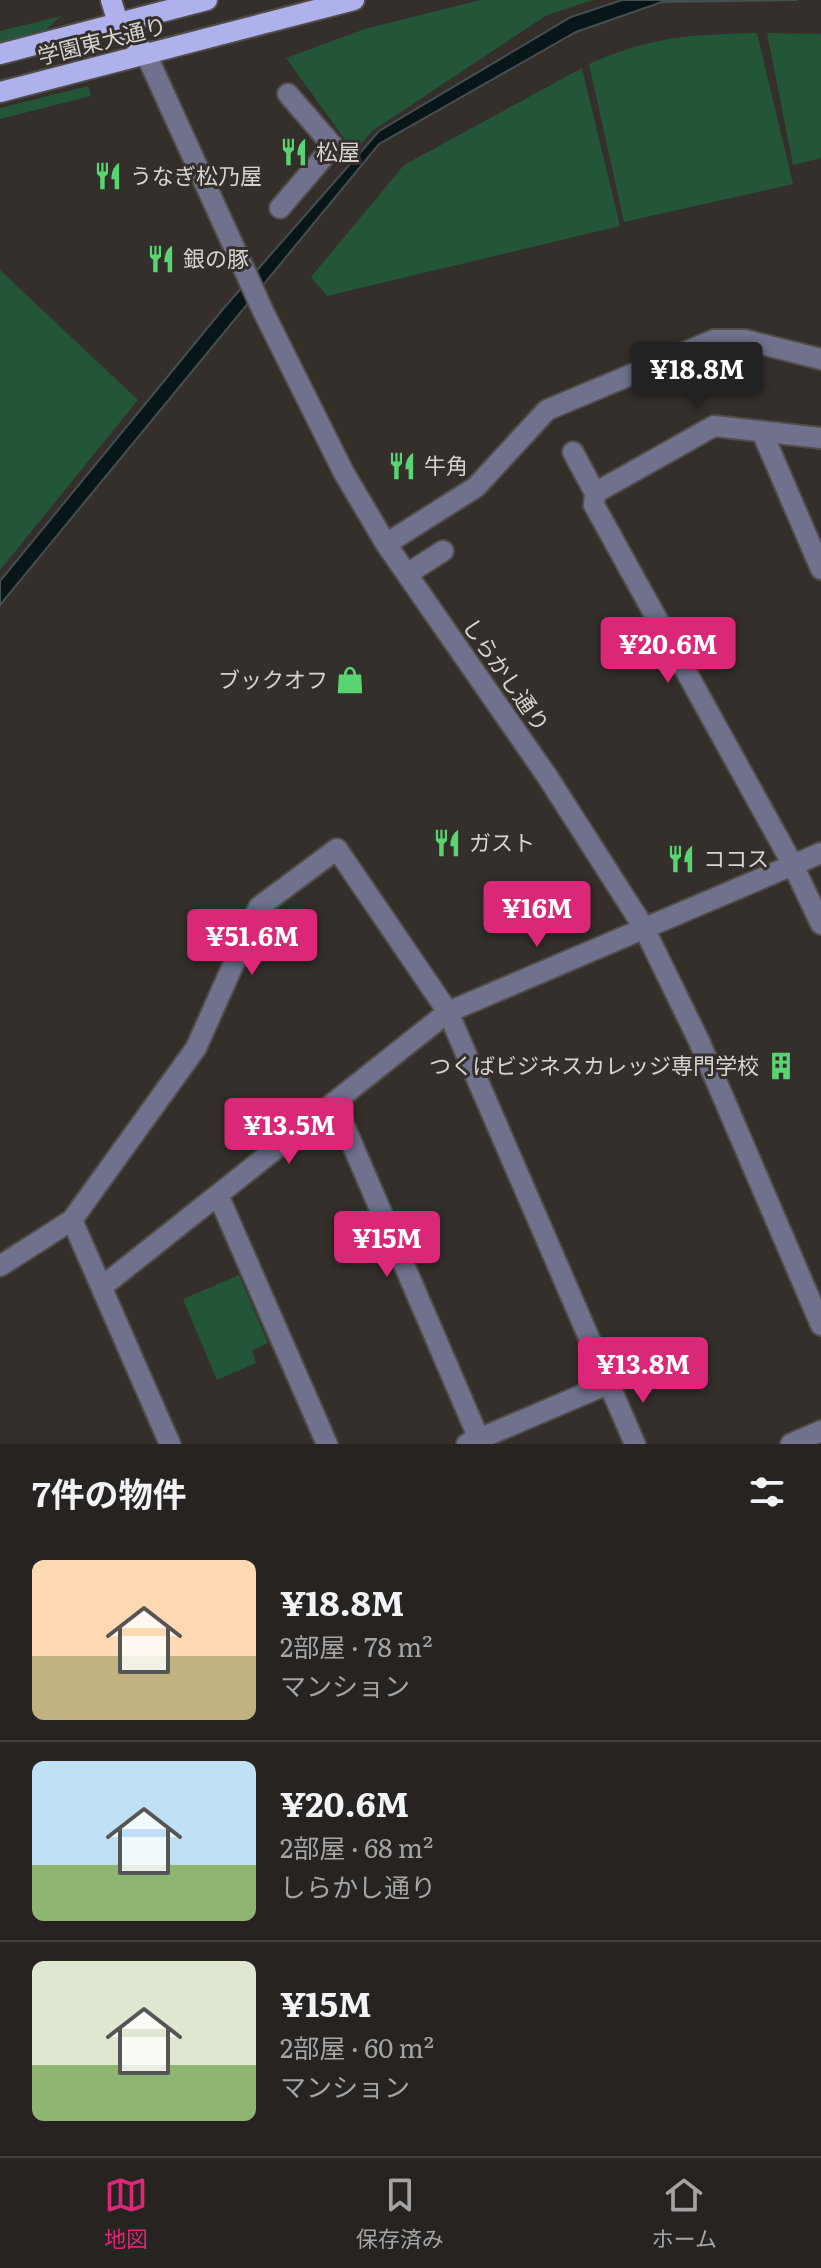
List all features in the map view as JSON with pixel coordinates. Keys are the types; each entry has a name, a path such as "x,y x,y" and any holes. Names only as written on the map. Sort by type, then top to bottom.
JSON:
{"main road":[{"path":"111,0 118,23 146,54"},
{"name":"学園東大通り","path":"0,54 118,23 138,8 207,0"},
{"name":"学園東大通り","path":"0,92 354,0"},
{"path":"138,8 146,54"}],"street":[{"name":"しらかし通り","path":"146,54 264,313 344,473 386,544 547,776 643,926 699,1041 821,1325"},
{"path":"280,208 333,146 288,94"},
{"path":"386,544 476,487 547,410 714,340 745,340 821,359"},
{"path":"595,493 714,426 821,438"},
{"path":"762,432 821,569"},
{"path":"573,452 595,493 594,505 793,865 821,924"},
{"path":"407,574 443,551"},
{"path":"0,1266 72,1220 196,1048 259,907 337,849 448,1012 635,1444"},
{"path":"103,1286 448,1012 643,926 821,853"},
{"path":"334,1102 473,1441 610,1383"},
{"path":"218,1195 327,1444"},
{"path":"72,1220 170,1444"},
{"path":"791,1444 821,1431"}],"green space":[{"path":"480,0 593,0 547,15 372,131 354,152 286,58 365,29"},
{"path":"61,16 42,33 0,43 0,31"},
{"path":"757,33 793,184 624,222 589,64 652,42"},
{"path":"767,33 821,34 821,158 793,165"},
{"path":"582,68 620,226 327,296 311,277 404,165"},
{"path":"88,86 91,96 0,119 0,108"},
{"path":"0,270 138,400 0,570"},
{"path":"239,1275 268,1343 252,1350 256,1363 217,1380 183,1299"}],"shaded area":[{"path":"622,0 797,0 662,2 576,32 379,144 0,605 0,581 223,309 379,131 571,17"}],"place":[{"name":"松屋","path":"294,152"},
{"name":"うなぎ松乃屋","path":"108,176"},
{"name":"銀の豚","path":"161,259"},
{"name":"牛角","path":"402,466"},
{"name":"ブックオフ","path":"350,680"},
{"name":"ガスト","path":"447,843"},
{"name":"ココス","path":"681,859"},
{"name":"つくばビジネスカレッジ専門学校","path":"781,1066"}]}
